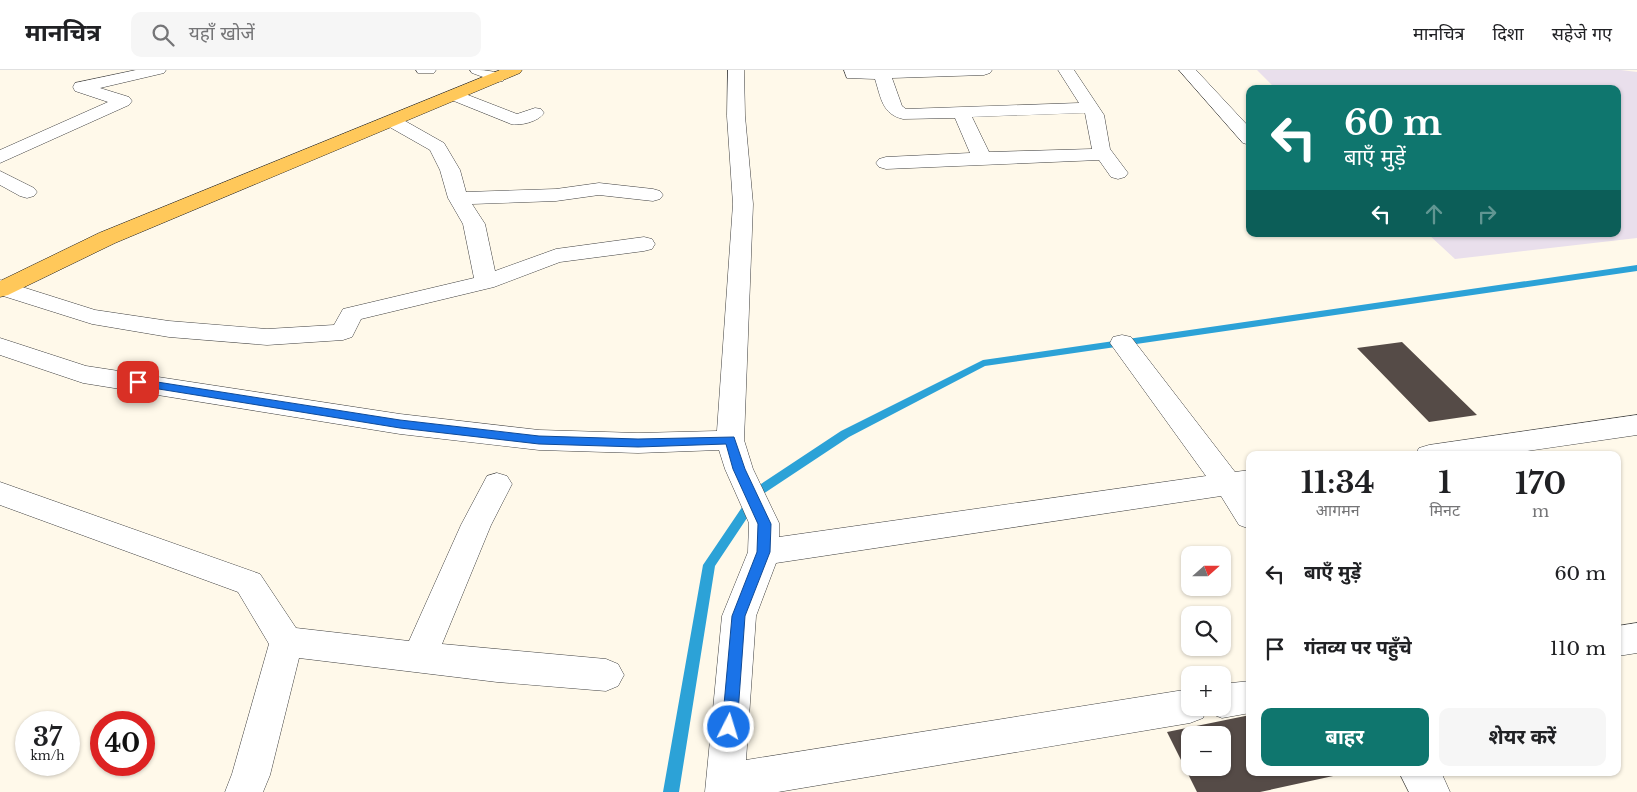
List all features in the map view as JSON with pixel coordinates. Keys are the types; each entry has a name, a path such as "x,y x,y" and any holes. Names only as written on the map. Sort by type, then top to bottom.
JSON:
{"main road":[{"path":"1,289 107,238 505,74"}],"street":[{"path":"0,157 123,101 81,86 158,70"},
{"path":"478,70 505,74"},
{"path":"736,70 736,116 743,204 730,440 764,538 738,616 724,787 1181,708"},
{"path":"852,70 853,75 978,70 987,84 998,111"},
{"path":"1066,70 1095,115 1101,149 1118,173"},
{"path":"1187,70 1246,135"},
{"path":"882,74 894,109 903,114 1091,108"},
{"path":"455,95 518,120 535,113"},
{"path":"961,112 982,158"},
{"path":"392,121 437,147 450,170 458,198 474,224 486,282"},
{"path":"886,162 1104,154"},
{"path":"0,177 27,192"},
{"path":"458,198 556,196 599,188 653,196"},
{"path":"1,289 92,317 169,329 267,337 343,332 351,314 486,282 556,256 644,244"},
{"path":"1122,343 1239,482 1246,504"},
{"path":"0,346 83,374 400,424 539,440 638,443 730,440"},
{"path":"1457,451 1637,425"},
{"path":"764,538 1239,482"},
{"path":"419,658 476,525 497,484"},
{"path":"0,493 249,583 286,642 251,775 244,792"},
{"path":"1621,641 1637,638"},
{"path":"286,642 496,666 606,675"},
{"path":"1231,700 1246,698"},
{"path":"1421,776 1431,792"}],"shaded area":[{"path":"1257,70 1621,70 1637,72 1637,238 1455,259 1431,237 1621,237 1621,85 1272,85"}],"building":[{"path":"1402,342 1477,415 1429,422 1357,348"},
{"path":"1246,716 1246,776 1333,776 1260,792 1197,792 1189,776 1231,776 1231,726 1196,726"},
{"path":"1181,729 1181,760 1167,732"}],"waterway":[{"path":"671,792 709,565 759,491 845,434 983,363 1637,268"}],"route":[{"path":"138,382 400,424 539,440 638,443 730,440 739,469 764,524 764,552 738,616 729,727"}]}
